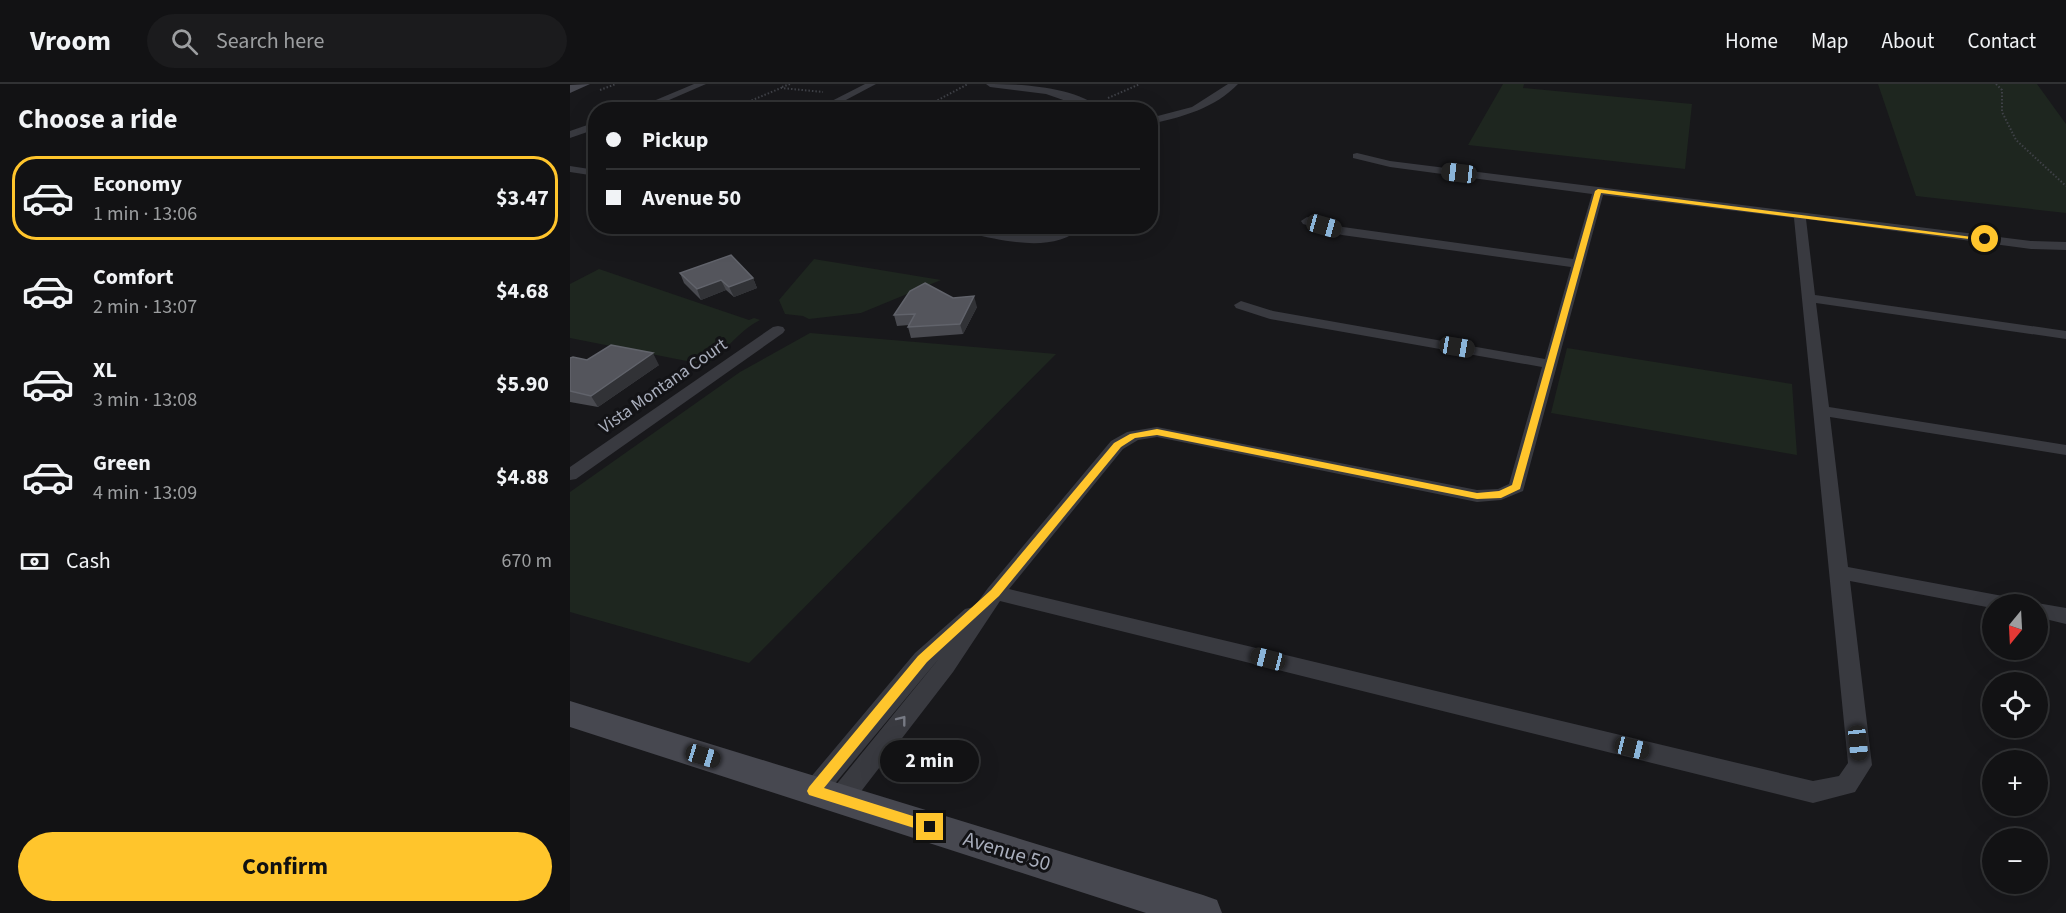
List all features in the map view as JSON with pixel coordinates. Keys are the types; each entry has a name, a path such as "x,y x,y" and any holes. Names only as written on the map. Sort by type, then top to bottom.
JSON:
{"main road":[{"path":"570,89 584,84"},
{"name":"Avenue 50","path":"570,714 1203,913"}],"street":[{"path":"656,102 702,84"},
{"path":"833,102 872,84"},
{"path":"990,84 1041,87 1083,102"},
{"path":"1158,119 1203,107 1213,102 1234,84"},
{"path":"570,135 588,128"},
{"path":"1357,156 1390,164 1598,191 2031,245 2066,246"},
{"path":"570,169 588,171"},
{"path":"827,795 945,666 995,593 1118,445 1133,436 1157,432 1477,496 1501,494 1517,487 1598,191"},
{"path":"995,593 1813,792 1846,785 1860,765 1800,216"},
{"path":"1307,221 1342,231 1578,264"},
{"path":"998,234 1040,241 1062,234"},
{"path":"1809,298 2066,335"},
{"path":"1241,304 1270,315 1551,363"},
{"name":"Vista Montana Court","path":"570,475 778,330"},
{"path":"1821,411 2066,450"},
{"path":"1840,572 1982,599"},
{"path":"2048,612 2066,616"}],"path":[{"path":"748,102 790,84"},
{"path":"934,102 968,84"},
{"path":"1996,84 2002,90 2002,112 2016,140 2066,186"},
{"path":"782,88 848,95"},
{"path":"837,100 858,102"}],"shaded area":[{"path":"1503,84 1524,84 1523,88 1692,104 1685,169 1468,145"},
{"path":"1878,84 2037,84 2066,124 2066,213 1916,196"},
{"path":"814,259 941,280 861,313 809,319 785,314 779,300"},
{"path":"599,269 749,320 754,318 760,320 745,330 707,365 570,338 570,284"},
{"path":"810,333 1056,354 749,663 570,612 570,492 740,372"},
{"path":"1567,348 1792,384 1797,455 1551,413"}],"building":[{"path":"731,255 753,278 729,287 721,280 697,289 680,273"},
{"path":"925,283 953,298 974,296 960,324 908,327 915,314 894,315 910,291"},
{"path":"611,345 653,353 591,396 570,391 570,358 587,360"}],"route":[{"path":"930,827 814,791 922,659 995,593 1118,445 1133,436 1157,432 1477,496 1501,494 1517,487 1598,191 1985,239"}]}
